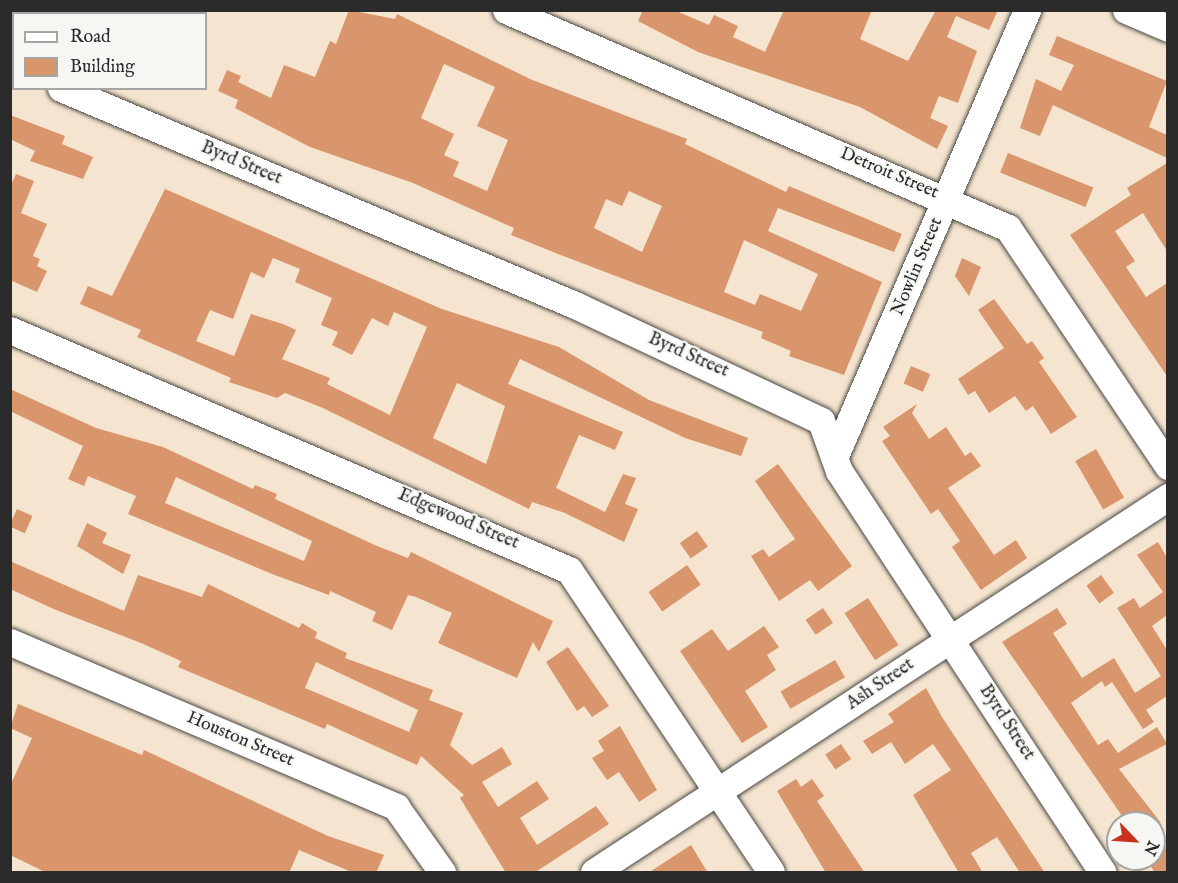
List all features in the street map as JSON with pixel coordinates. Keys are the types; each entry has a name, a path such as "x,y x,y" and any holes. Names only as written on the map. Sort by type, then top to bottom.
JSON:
{"street":[{"name":"Detroit Street","path":"506,10 947,199 1008,228 1018,239 1167,466"},
{"name":"Nowlin Street","path":"835,456 1027,10"},
{"path":"1126,10 1167,28"},
{"name":"Byrd Street","path":"67,90 575,305 789,402 821,421 851,490 951,639 1102,873"},
{"name":"Edgewood Street","path":"10,330 569,570 720,793 771,873"},
{"name":"Ash Street","path":"594,873 720,793 1167,497"},
{"name":"Houston Street","path":"10,642 396,807 442,873"}],"building":[{"path":"349,10 395,19 397,14 530,79 687,139 685,144 786,192 789,186 902,234 894,252 778,208 768,231 882,282 844,375 789,356 791,351 761,338 763,332 511,235 514,228 413,183 310,147 235,108 238,100 218,91 227,70 241,76 238,82 271,98 284,65 315,77 330,41 336,44","holes":["444,64 495,87 477,126 508,140 487,191 453,176 459,162 444,155 454,134 421,118","629,191 662,206 642,252 594,228 606,199 622,206","744,240 818,274 801,311 760,294 755,305 724,292"]},
{"path":"643,10 674,10 709,25 714,15 738,26 733,37 765,52 784,10 872,10 860,39 908,61 936,10 998,10 989,30 956,16 947,37 977,51 958,103 939,96 930,118 948,126 937,149 860,107 698,52 638,21"},
{"path":"1057,36 1167,81 1149,127 1167,135 1167,158 1053,105 1040,136 1020,128 1036,79 1061,91 1074,65 1049,55"},
{"path":"10,115 65,136 62,144 93,157 83,179 30,161 35,151 10,139"},
{"path":"1008,153 1093,187 1085,207 1000,172"},
{"path":"1167,163 1167,251 1143,213 1115,231 1135,261 1126,267 1146,297 1167,283 1167,376 1070,235 1131,195 1127,188"},
{"path":"16,174 34,181 21,213 47,224 33,256 40,259 37,266 47,271 37,292 10,280 10,187"},
{"path":"165,189 442,309 559,347 649,400 748,438 741,456 685,438 520,359 508,384 623,432 615,450 579,435 556,488 605,512 623,474 636,478 625,504 638,509 624,542 565,513 532,502 529,509 323,408 285,393 277,398 229,382 231,378 137,337 141,330 80,304 88,286 112,296","holes":["273,258 300,269 295,282 332,298 321,325 338,332 332,345 352,355 372,318 388,326 394,312 427,327 390,415 327,384 330,378 282,359 296,330 283,324 251,314 234,356 196,341 210,310 233,319 251,272 264,278","457,383 505,406 486,464 433,438"]},
{"path":"962,258 981,267 969,296 955,276"},
{"path":"994,299 1027,344 1032,341 1044,358 1039,362 1077,417 1051,434 1033,406 1026,411 1015,396 989,413 975,391 968,395 958,379 1004,348 978,310"},
{"path":"911,366 930,374 923,392 904,383"},
{"path":"10,389 96,428 163,447 253,489 255,485 277,494 275,499 377,546 408,558 411,552 553,621 539,652 533,642 517,678 438,643 452,613 416,597 408,595 392,630 372,621 376,612 330,591 329,595 272,574 128,514 136,496 88,476 84,486 68,479 83,446 10,411","holes":["176,477 312,541 304,561 165,503"]},
{"path":"917,404 912,413 929,439 946,427 965,456 971,452 981,466 948,488 994,555 1016,540 1027,558 981,590 952,547 960,541 938,509 931,514 882,441 890,436 883,427"},
{"path":"1096,449 1124,497 1103,509 1075,461"},
{"path":"778,464 852,566 818,591 810,580 779,601 751,556 763,549 769,557 795,539 755,481"},
{"path":"17,509 33,516 25,533 10,527"},
{"path":"87,523 107,533 102,543 131,555 123,574 77,546"},
{"path":"697,531 708,547 691,559 680,543"},
{"path":"1158,542 1167,558 1167,615 1152,626 1167,650 1167,696 1146,710 1154,722 1143,729 1112,682 1105,687 1102,681 1071,703 1098,745 1108,739 1118,753 1157,727 1167,744 1119,769 1152,811 1119,811 1002,642 1057,608 1067,624 1053,633 1082,678 1114,658 1135,693 1161,676 1117,608 1134,598 1140,608 1163,592 1137,555"},
{"path":"10,561 124,611 138,575 202,597 208,584 299,628 302,623 317,632 315,638 347,653 345,658 433,690 429,700 463,713 450,745 472,765 502,747 512,764 482,782 498,807 537,781 549,799 520,818 537,845 596,806 609,824 534,873 506,873 460,798 464,795 421,756 417,765 327,724 325,729 178,667 181,661 141,643 56,610 10,589","holes":["316,662 418,710 409,732 305,688"]},
{"path":"687,565 701,585 662,612 648,592"},
{"path":"1101,575 1114,593 1099,603 1086,586"},
{"path":"868,598 898,645 875,660 845,613"},
{"path":"823,608 833,623 816,635 806,620"},
{"path":"764,626 779,647 767,655 776,670 745,691 768,727 742,743 680,651 712,629 728,651"},
{"path":"568,647 609,706 592,717 584,706 577,711 546,662"},
{"path":"835,660 845,677 790,709 780,692"},
{"path":"926,688 942,717 1045,873 1020,873 997,837 971,853 983,873 959,873 913,795 951,770 933,744 905,764 891,742 872,754 863,741 894,722 888,714"},
{"path":"18,704 142,755 144,750 328,836 384,855 376,873 354,873 299,850 289,873 47,873 10,855 10,786 32,738 10,728"},
{"path":"620,726 657,790 639,802 619,772 607,780 592,758 604,751 598,741"},
{"path":"841,744 851,759 835,770 825,755"},
{"path":"796,779 801,787 812,779 824,796 817,801 865,873 826,873 777,791"},
{"path":"691,845 708,873 648,873"},
{"path":"1166,847 1167,873 1155,873 1154,871 1166,871"}]}
